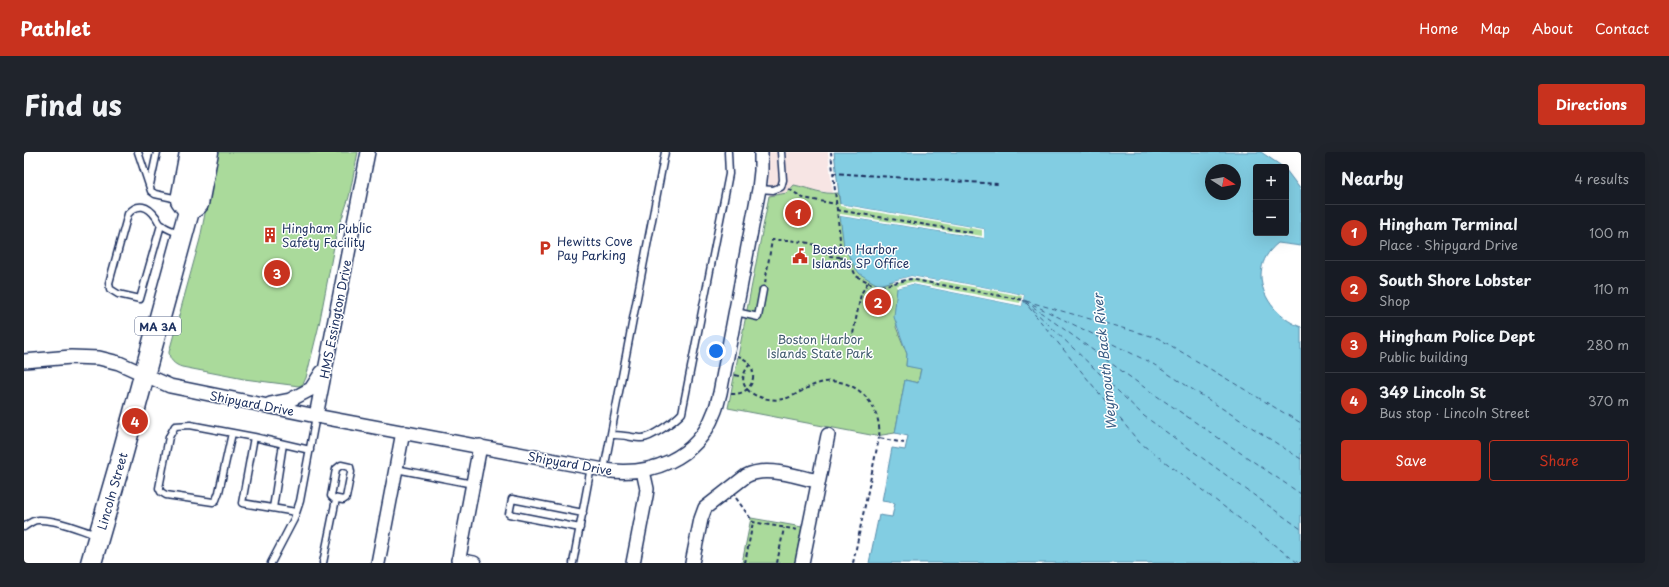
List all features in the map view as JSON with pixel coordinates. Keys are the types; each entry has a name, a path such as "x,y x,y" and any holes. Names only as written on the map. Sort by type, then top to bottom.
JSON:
{"main road":[{"name":"Lincoln Street","path":"91,563 183,234 190,152"},
{"name":"Lincoln Street","path":"185,205 198,204 208,152"}],"street":[{"name":"HMS Essington Drive","path":"316,416 368,152"},
{"name":"Shipyard Drive","path":"24,361 71,357 100,358 119,363 170,386 316,416 604,470 628,472 643,471 663,466 677,458 698,440 708,427 714,414 720,393 759,189 761,152"},
{"path":"263,405 290,400 311,389 326,366"},
{"path":"378,563 403,432"},
{"path":"802,563 828,435"},
{"path":"474,563 458,561 480,446"},
{"path":"633,563 647,489 643,471"},
{"path":"692,563 702,513 710,503 746,476 759,471 818,481"}],"lane":[{"path":"138,152 151,191 155,194 185,205"},
{"path":"150,186 157,152"},
{"path":"604,470 665,152"},
{"path":"611,435 621,434 646,438 682,413 729,174 728,152"},
{"path":"759,189 778,189 782,185 781,152"},
{"path":"161,225 140,299 118,294 110,289 109,283 128,214 133,208 139,206 147,208 161,225 183,234"},
{"path":"736,312 758,317 763,290"},
{"path":"271,563 300,501 316,416"},
{"path":"232,433 219,492 213,502 166,495 161,492 159,488 168,437 175,426 190,425 232,433 310,450"},
{"path":"254,438 242,503 296,512"},
{"path":"273,508 283,444"},
{"path":"342,465 347,466 350,468 351,472 346,498 343,500 336,499 331,496 336,468 342,465"},
{"path":"573,563 591,467"},
{"path":"396,469 473,484"},
{"path":"323,563 336,499"},
{"path":"580,528 509,514 512,499 583,513"},
{"path":"24,527 32,521 38,520 53,522 99,535"}],"path":[{"path":"831,152 840,239 839,257"},
{"path":"833,173 998,184"},
{"path":"782,185 804,198 836,204"},
{"path":"837,210 975,233"},
{"path":"763,290 772,240 788,240 810,243 819,247 830,256 839,257 849,261 856,276 878,287 910,279 1023,300"},
{"path":"852,339 861,294 868,282"},
{"path":"720,393 736,394 747,390 752,384 754,378 754,371 744,358 728,352"},
{"path":"750,364 743,377 747,390 754,396 773,400 784,399 816,384 825,382 845,384 857,388 865,395 877,412 879,422 879,438 853,563"},
{"path":"879,438 904,443"},
{"path":"729,488 753,522 808,532"},
{"path":"745,563 753,522"},
{"path":"777,563 784,528"}],"shaded area":[{"path":"768,152 828,152 833,193 805,189 795,185 787,193 769,196"}],"green space":[{"path":"217,152 358,152 349,197 336,236 319,325 306,378 303,384 299,386 244,379 182,367 171,360 169,352 200,239"},
{"name":"Boston Harbor Islands State Park","path":"794,185 821,192 838,193 840,204 984,229 984,238 844,247 850,256 878,285 911,276 938,281 941,279 1024,295 1022,306 912,284 896,327 907,354 906,366 921,368 918,383 905,380 895,433 876,436 728,408 769,196 787,193"},
{"path":"751,518 802,527 795,563 742,563"}],"water":[{"name":"Weymouth Back River","path":"834,152 1261,152 1279,164 1253,164 1253,236 1289,236 1289,174 1301,190 1301,246 1278,243 1268,254 1262,266 1261,278 1269,302 1289,321 1301,327 1301,563 869,563 879,515 892,517 895,503 882,501 892,448 905,450 908,436 895,433 905,380 918,383 921,369 906,366 907,354 894,317 897,288 912,284 1022,306 1024,295 941,279 938,281 911,276 878,285 860,274 856,269 844,247 840,216 983,238 984,229 840,204"}],"pier":[{"path":"840,204 984,229 984,238 840,216 840,214 982,236 982,230 840,206"},
{"path":"911,276 938,281 941,279 1024,295 1022,306 912,284 897,288 896,286 912,282 1020,303 1022,296 941,281 938,283 912,278 894,283 893,281"}],"ferry route":[{"path":"1023,300 1139,442 1298,563"},
{"path":"1024,300 1153,364 1301,459"},
{"path":"1025,301 1148,390 1301,494"},
{"path":"1026,301 1158,338 1301,423"},
{"path":"1026,303 1144,416 1301,529"}],"place":[{"name":"Hingham Terminal","path":"798,213"},
{"name":"Hingham Public Safety Facility","path":"270,235"},
{"name":"Hewitts Cove Pay Parking","path":"545,248"},
{"name":"Boston Harbor Islands SP Office","path":"800,256"},
{"name":"Hingham Police Dept","path":"277,273"},
{"name":"South Shore Lobster","path":"878,302"},
{"name":"349 Lincoln St","path":"135,421"}]}
